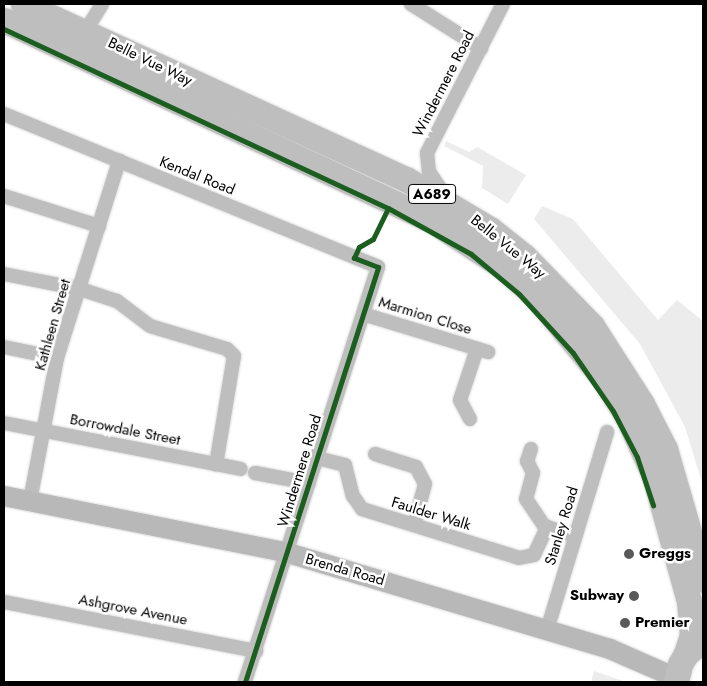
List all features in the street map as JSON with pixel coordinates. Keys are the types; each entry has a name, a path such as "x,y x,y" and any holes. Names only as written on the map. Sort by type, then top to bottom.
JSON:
{"highway":[{"name":"Belle Vue Way","path":"24,4 79,41 433,220 502,266 536,296 605,380 628,418 654,475 689,600 694,648"},
{"name":"Belle Vue Way","path":"4,20 79,41 406,180 452,204 490,229 557,288 592,326 620,366 665,449 703,580"},
{"name":"A689","path":"676,680 694,648"}],"main road":[{"name":"Brenda Road","path":"4,496 288,553 634,657 676,680"}],"street":[{"path":"79,41 102,4"},
{"path":"411,4 480,48"},
{"name":"Windermere Road","path":"452,204 429,172 427,153 503,4"},
{"name":"Kendal Road","path":"4,114 378,267"},
{"name":"Kathleen Street","path":"30,501 58,358 119,161"},
{"path":"4,196 99,226"},
{"name":"Windermere Road","path":"245,682 288,553 378,267"},
{"path":"4,274 80,289 117,301 150,326 227,349 234,356 216,465"},
{"name":"Marmion Close","path":"363,314 482,351 460,400 470,419"},
{"path":"4,347 58,358"},
{"name":"Borrowdale Street","path":"4,423 241,469"},
{"name":"Stanley Road","path":"547,630 608,432"},
{"path":"531,449 527,461 533,474 526,499 546,527 575,536"},
{"path":"375,454 416,467 425,484 414,525"},
{"name":"Faulder Walk","path":"317,458 345,466 353,496 362,510 526,559 538,551 546,527"},
{"path":"256,473 310,483"},
{"name":"Ashgrove Avenue","path":"4,602 256,651"}],"shaded area":[{"path":"446,141 469,152 477,147 526,175 508,204 482,188 483,166 444,146"},
{"path":"542,206 573,219 658,320 677,300 703,321 703,486 685,427 640,344 534,219"},
{"path":"594,671 626,682 591,682"}],"cycle path":[{"path":"4,29 388,208 471,254 519,294 573,353 613,411 637,457 653,505"},
{"path":"245,682 378,267 354,258 359,247 373,239 388,208"}],"place":[{"name":"Greggs","path":"629,554"},
{"name":"Subway","path":"634,596"},
{"name":"Premier","path":"625,623"}]}
